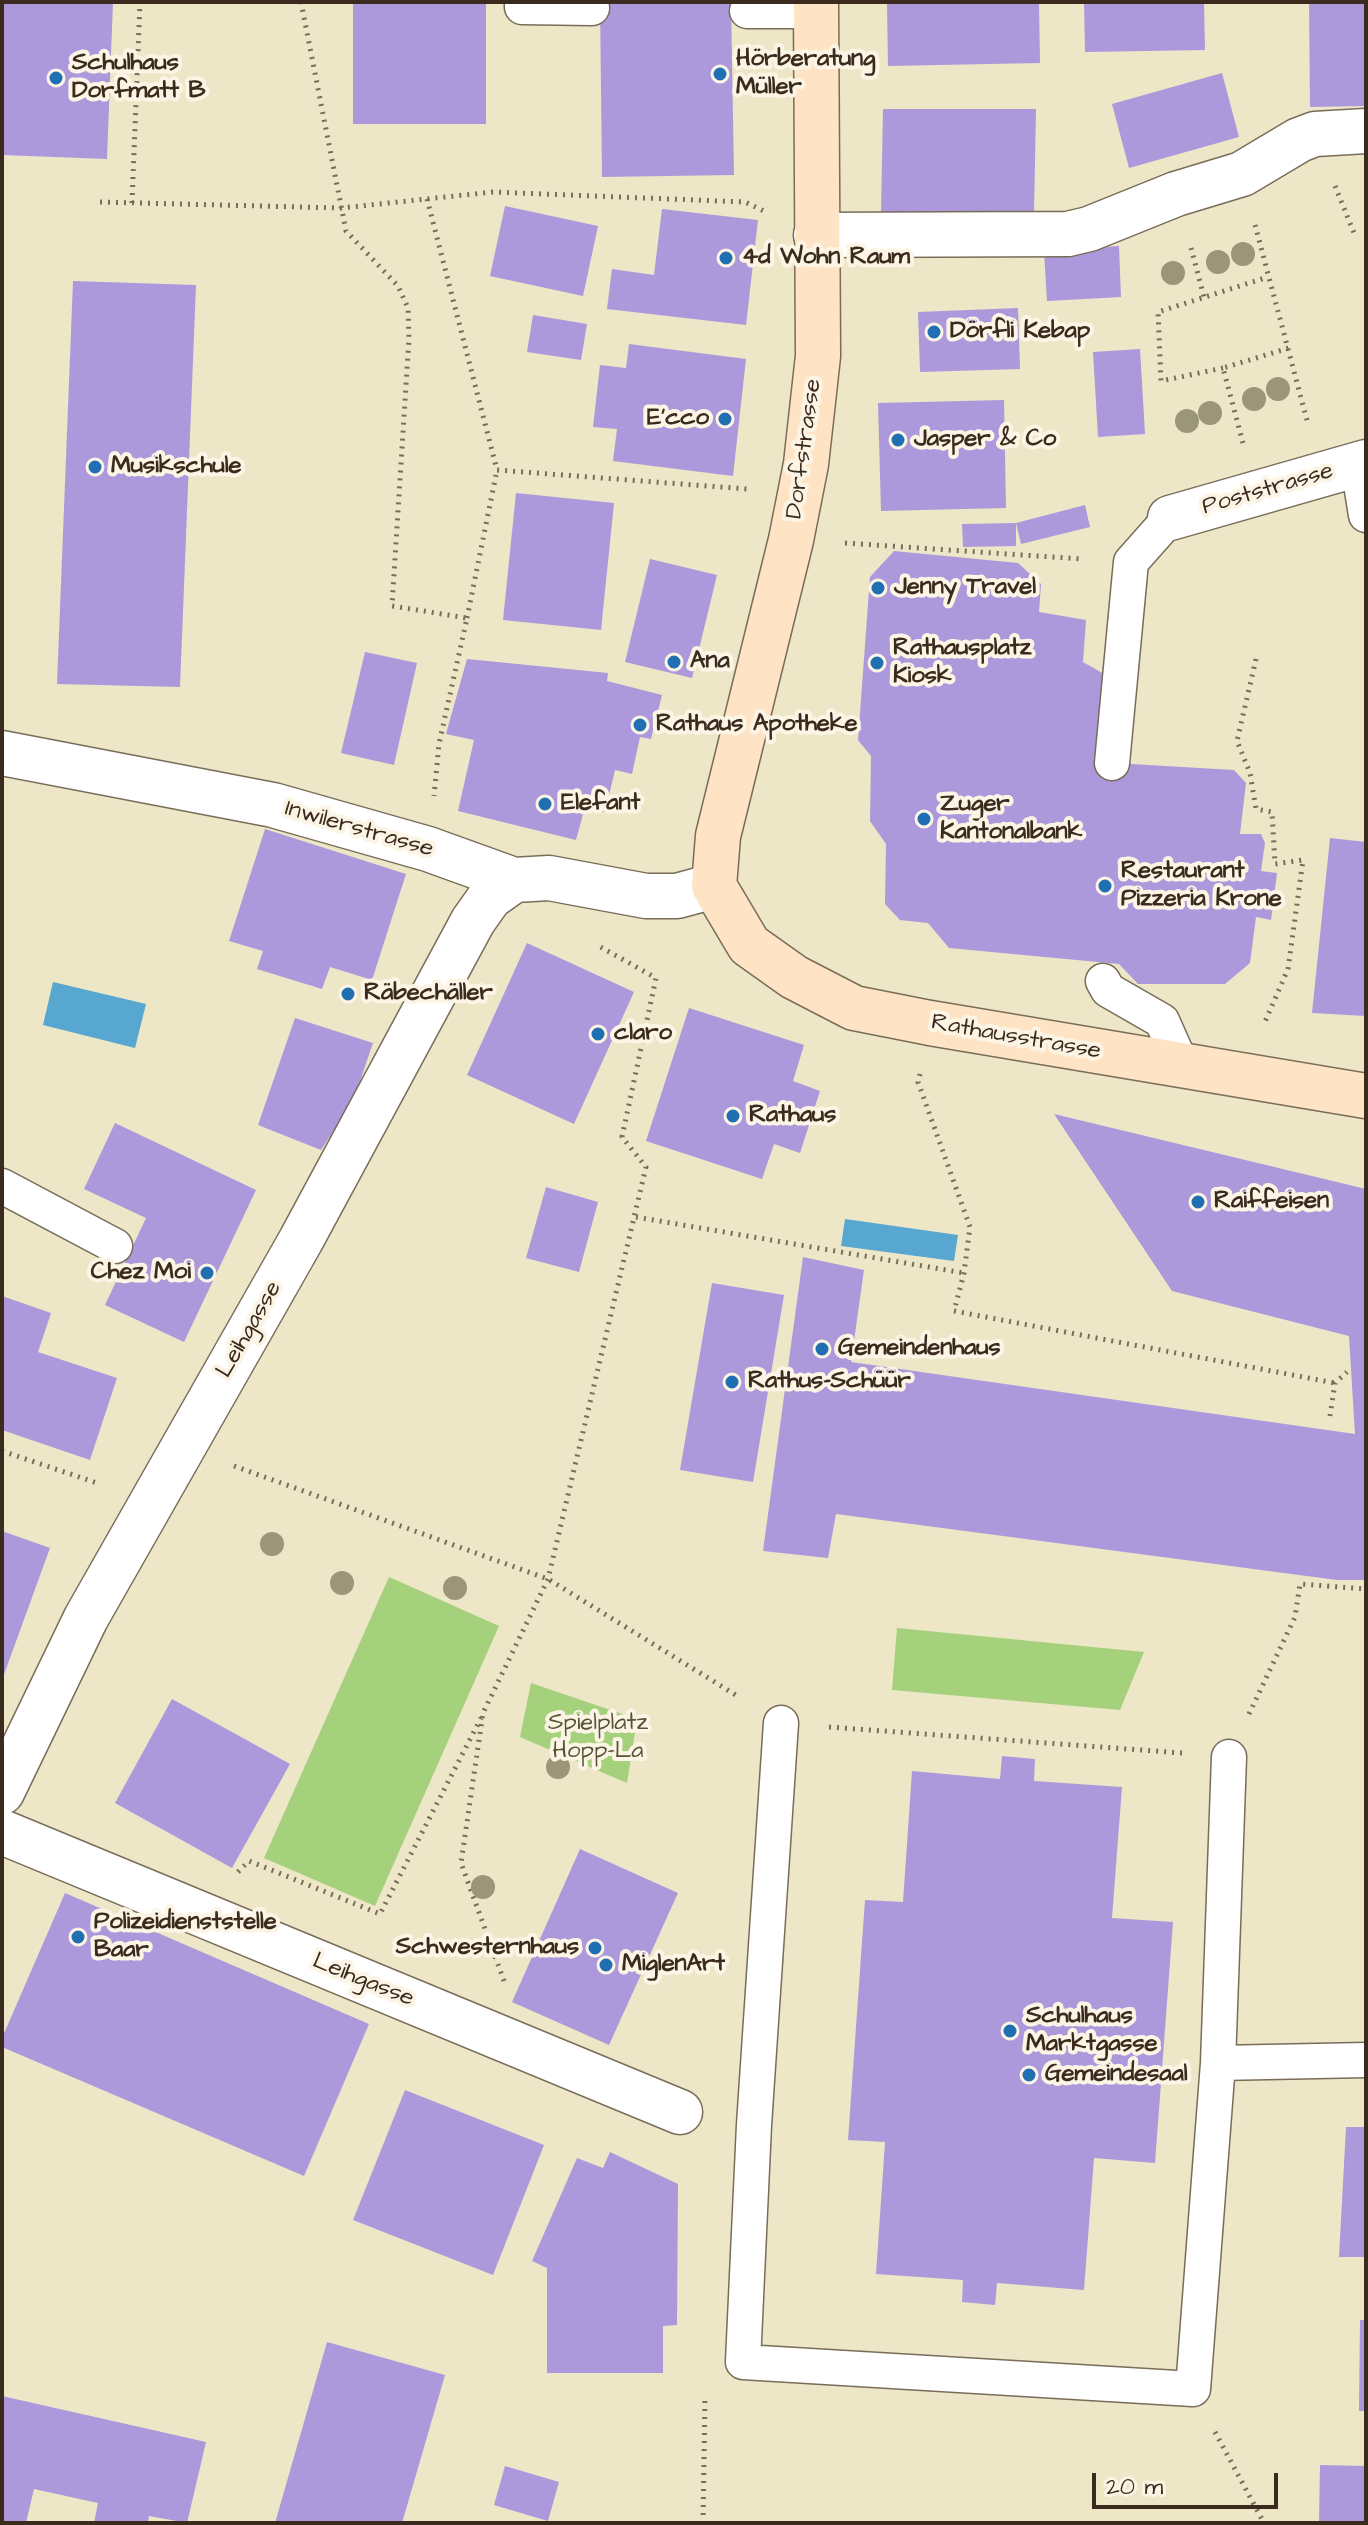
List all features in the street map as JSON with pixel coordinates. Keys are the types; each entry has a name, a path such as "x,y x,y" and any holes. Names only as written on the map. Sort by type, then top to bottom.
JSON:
{"street":[{"name":"Dorfstrasse","path":"714,886 718,836 791,540 806,464 818,356 816,7"},
{"path":"816,235 1068,234 1089,229 1176,194 1242,174 1299,140 1315,134 1366,131"},
{"name":"Poststrasse","path":"1170,518 1348,467"},
{"name":"Inwilerstrasse","path":"2,753 273,805 428,849 514,880 549,878 646,896 677,896 714,886"},
{"name":"Leihgasse","path":"2,1792 86,1618 301,1240 473,921 490,897 514,880"},
{"name":"Rathausstrasse","path":"714,886 749,945 794,977 854,1008 1366,1096"},
{"name":"Leihgasse","path":"2,1832 680,2112"}],"lane":[{"path":"522,2 522,7 592,8"},
{"path":"747,11 816,7"},
{"path":"1348,467 1366,515"},
{"path":"1112,763 1131,562 1170,518"},
{"path":"1103,981 1108,990 1162,1021 1182,1066"},
{"path":"2,1186 115,1246"},
{"path":"781,1723 754,2125 743,2362 1193,2389 1218,2063 1229,1757"},
{"path":"1218,2063 1366,2060"}],"path":[{"path":"132,203 140,2"},
{"path":"301,2 346,231 398,286 408,308 409,338 392,606 467,618"},
{"path":"1242,174 1289,348 1348,467"},
{"path":"100,202 341,208 493,192 745,202 816,235"},
{"path":"427,199 497,470 439,744 428,849"},
{"path":"1268,277 1158,312 1161,381 1223,368 1289,348"},
{"path":"1223,368 1256,494"},
{"path":"497,470 800,494"},
{"path":"791,540 1131,562"},
{"path":"1241,1076 1288,969 1303,860 1275,864 1272,812 1256,809 1250,773 1237,741 1256,659"},
{"path":"198,1913 249,1861 380,1914 548,1579 646,1167 622,1137 656,978 594,943"},
{"path":"922,1061 918,1082 970,1227 964,1273 954,1311 1335,1383"},
{"path":"636,1217 964,1273"},
{"path":"1330,1416 1335,1383 1347,1372"},
{"path":"2,1451 107,1486"},
{"path":"228,1464 548,1579 781,1723 1229,1757 1295,1617 1300,1584 1366,1589"},
{"path":"483,1713 461,1863 504,1975 505,2040"},
{"path":"703,2523 705,2380 743,2362"},
{"path":"1193,2389 1264,2523"}],"green space":[{"path":"389,1577 499,1626 375,1906 264,1858"},
{"path":"897,1628 1144,1652 1120,1710 892,1690"},
{"name":"Spielplatz Hopp-La","path":"531,1683 637,1719 627,1783 520,1737"}],"water":[{"path":"53,982 146,1004 135,1048 43,1025"},
{"path":"845,1219 958,1235 954,1261 841,1246"}],"building":[{"name":"Schulhaus Dorfmatt B","path":"2,2 113,2 107,159 2,155"},
{"path":"353,2 486,2 486,124 353,124"},
{"path":"600,2 731,2 734,175 602,177"},
{"path":"887,2 1039,2 1040,63 888,66"},
{"path":"1084,2 1204,2 1205,50 1085,52"},
{"path":"1309,2 1366,2 1366,106 1310,107"},
{"path":"1222,73 1239,137 1129,168 1112,104"},
{"path":"883,109 1036,109 1034,213 881,212"},
{"path":"505,206 598,226 583,296 490,276"},
{"path":"662,209 758,220 746,325 607,309 612,269 654,275"},
{"path":"1119,246 1121,297 1047,301 1044,250"},
{"path":"73,281 196,285 180,687 57,684"},
{"path":"1018,308 1020,369 920,372 918,312"},
{"path":"533,315 587,324 581,360 527,352"},
{"path":"629,344 746,359 733,476 613,461 617,429 593,427 600,365 626,368"},
{"path":"1140,349 1145,434 1098,437 1093,352"},
{"path":"1004,400 1006,508 881,511 878,403"},
{"path":"516,493 614,503 601,630 503,620"},
{"path":"1085,505 1090,527 1021,544 1016,523"},
{"path":"1016,523 1016,546 963,547 962,524"},
{"path":"894,551 1018,563 1041,584 1039,612 1086,620 1083,662 1104,674 1097,762 1234,770 1246,783 1240,834 1261,834 1265,843 1261,871 1277,873 1271,920 1256,917 1250,963 1225,984 1138,984 1119,964 949,948 928,923 900,920 885,904 886,844 870,821 871,756 858,740 870,577"},
{"path":"650,559 717,575 692,678 625,662"},
{"path":"365,652 417,663 394,765 341,753"},
{"path":"467,659 608,673 607,681 662,695 651,739 640,737 632,774 615,770 605,812 585,807 576,840 458,811 474,740 446,734"},
{"path":"265,829 406,874 372,980 330,967 322,989 257,969 263,951 229,941"},
{"path":"1330,838 1366,842 1366,1016 1312,1013"},
{"path":"527,943 634,992 574,1124 467,1075"},
{"name":"Rathaus","path":"689,1008 804,1045 793,1081 820,1091 800,1153 774,1144 762,1179 646,1141"},
{"path":"295,1018 373,1043 354,1099 321,1150 258,1125"},
{"name":"Gemeindenhaus","path":"1054,1114 1366,1189 1366,1580 1337,1580 836,1514 828,1558 763,1551 803,1257 864,1270 851,1362 1355,1434 1349,1336 1172,1291"},
{"path":"115,1123 256,1190 184,1342 105,1305 146,1218 84,1189"},
{"path":"546,1187 598,1202 579,1272 526,1258"},
{"name":"Rathus-Schüür","path":"712,1283 784,1295 753,1482 680,1470"},
{"path":"2,1296 51,1313 38,1352 117,1378 90,1460 2,1430"},
{"path":"2,1531 50,1548 2,1680"},
{"path":"172,1699 290,1764 232,1868 115,1803"},
{"name":"Schulhaus Marktgasse","path":"1002,1756 1035,1759 1034,1781 1122,1787 1112,1918 1173,1922 1155,2163 1094,2158 1084,2290 997,2283 995,2305 962,2302 963,2280 876,2274 885,2142 848,2140 865,1900 903,1902 912,1771 1000,1779"},
{"name":"Schwesternhaus","path":"580,1849 678,1893 609,2045 512,2002"},
{"path":"65,1893 369,2024 304,2176 2,2047 2,2038"},
{"path":"405,2090 544,2145 493,2275 353,2220"},
{"path":"1346,2127 1366,2127 1366,2257 1339,2257"},
{"path":"610,2152 678,2184 677,2325 663,2326 663,2373 547,2373 547,2268 532,2261 577,2158 603,2168"},
{"path":"1360,2320 1366,2320 1366,2411 1359,2411"},
{"path":"327,2342 445,2375 402,2523 275,2523"},
{"path":"2,2396 206,2442 187,2523 149,2516 148,2523 94,2523 98,2503 34,2489 26,2523 2,2523"},
{"path":"1320,2465 1366,2466 1366,2523 1319,2523"},
{"path":"505,2466 559,2482 548,2521 494,2505"}],"place":[{"name":"Hörberatung Müller","path":"720,74"},
{"name":"Schulhaus Dorfmatt B","path":"56,78"},
{"name":"4d Wohn Raum","path":"726,258"},
{"name":"Dörfli Kebap","path":"934,332"},
{"name":"E'cco","path":"725,419"},
{"name":"Jasper & Co","path":"898,440"},
{"name":"Musikschule","path":"95,467"},
{"name":"Jenny Travel","path":"878,588"},
{"name":"Ana","path":"674,662"},
{"name":"Rathausplatz Kiosk","path":"877,663"},
{"name":"Rathaus Apotheke","path":"640,725"},
{"name":"Elefant","path":"545,804"},
{"name":"Zuger Kantonalbank","path":"924,819"},
{"name":"Restaurant Pizzeria Krone","path":"1105,886"},
{"name":"Räbechäller","path":"348,994"},
{"name":"claro","path":"598,1034"},
{"name":"Rathaus","path":"733,1116"},
{"name":"Raiffeisen","path":"1198,1202"},
{"name":"Chez Moi","path":"207,1273"},
{"name":"Gemeindenhaus","path":"822,1349"},
{"name":"Rathus-Schüür","path":"732,1382"},
{"name":"Polizeidienststelle Baar","path":"78,1937"},
{"name":"Schwesternhaus","path":"595,1948"},
{"name":"MiglenArt","path":"606,1965"},
{"name":"Schulhaus Marktgasse","path":"1010,2031"},
{"name":"Gemeindesaal","path":"1029,2075"}]}
